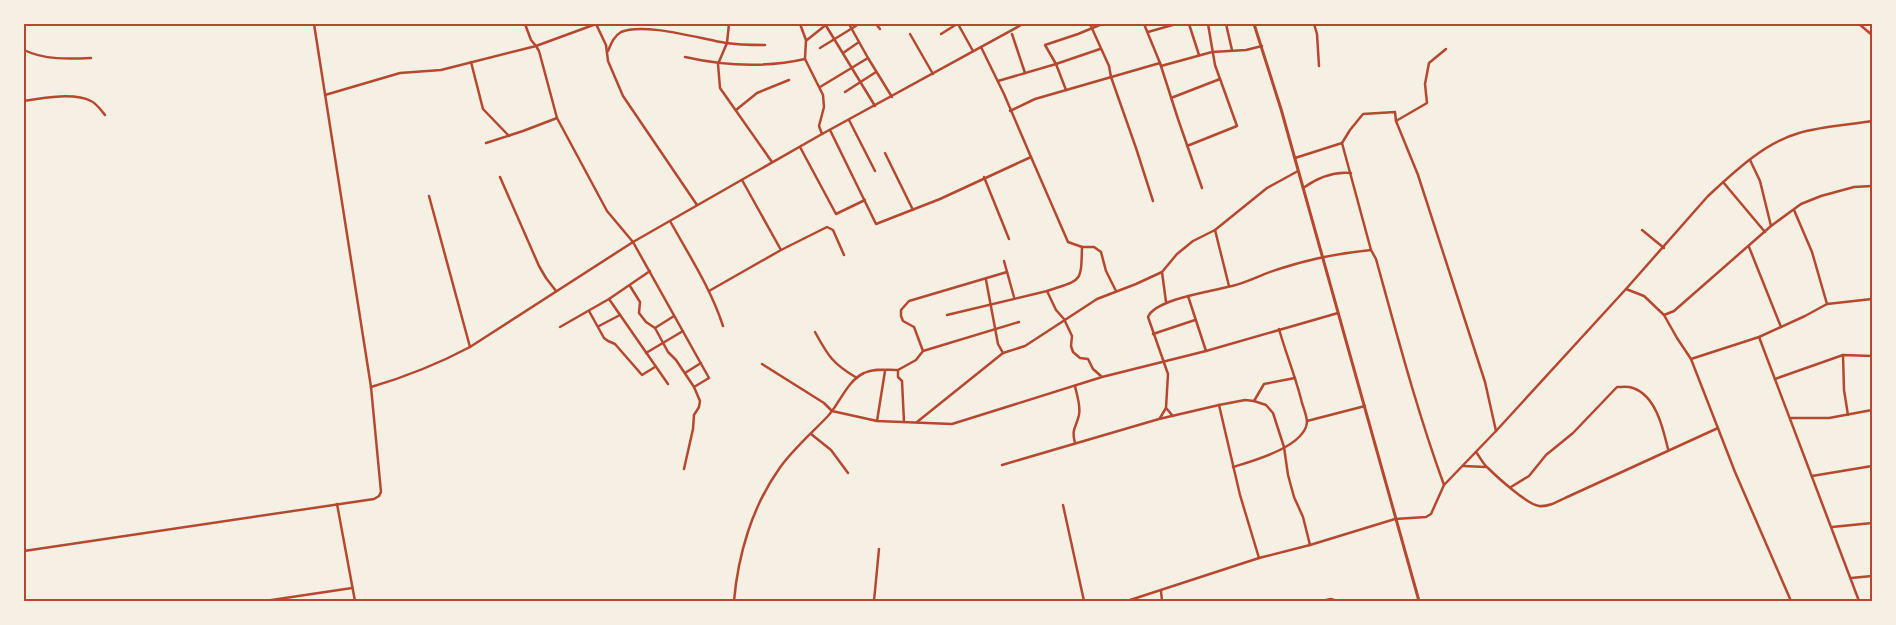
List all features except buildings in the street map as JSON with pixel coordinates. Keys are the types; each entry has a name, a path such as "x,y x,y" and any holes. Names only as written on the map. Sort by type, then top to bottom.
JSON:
{"main road":[{"path":"1254,24 1324,258 1419,601"}],"street":[{"path":"24,551 374,499 379,496 381,492 371,387 314,24"},
{"path":"524,24 531,40 539,51 557,118 607,211 633,242 710,378 694,388"},
{"path":"325,95 400,73 441,70 536,46 596,24 606,45 608,61 624,96 697,205"},
{"path":"729,24 727,43 718,64 720,88 772,162"},
{"path":"800,24 806,40 805,59 823,95 824,106 819,126 822,134"},
{"path":"806,40 826,24 875,106"},
{"path":"849,24 892,97"},
{"path":"820,48 859,24"},
{"path":"876,24 880,29"},
{"path":"941,34 957,24 973,52"},
{"path":"371,387 396,380 445,360 470,347 633,242 800,146 1023,24"},
{"path":"1090,24 1109,66 1152,201"},
{"path":"1066,90 1056,64 1044,46 1045,44 1102,24"},
{"path":"1144,24 1161,64 1202,188"},
{"path":"1148,32 1176,24"},
{"path":"1189,24 1199,55"},
{"path":"1187,146 1237,126 1212,52 1208,24"},
{"path":"1226,24 1232,50"},
{"path":"1314,24 1317,34 1319,66"},
{"path":"1859,24 1864,25 1872,35"},
{"path":"607,52 616,37 622,32 631,30 656,30 747,46 765,45"},
{"path":"910,34 933,74"},
{"path":"1012,34 1025,73"},
{"path":"843,54 859,42"},
{"path":"1010,111 1035,100 1066,90 1161,64 1212,52 1246,50 1262,46"},
{"path":"981,47 998,81 1068,242 1082,247 1094,247 1101,252 1106,271 1116,291"},
{"path":"998,81 1100,49"},
{"path":"1396,121 1427,103 1425,84 1429,63 1446,49"},
{"path":"24,50 48,57 66,59 91,58"},
{"path":"685,57 718,64 767,65 805,59"},
{"path":"819,88 868,58"},
{"path":"471,62 483,109 509,136"},
{"path":"845,92 876,72"},
{"path":"1171,98 1220,79"},
{"path":"736,110 757,93 789,80"},
{"path":"24,101 48,97 80,98 90,101 105,115"},
{"path":"1295,158 1342,143 1364,114 1395,112 1396,121 1418,175 1485,382 1496,431"},
{"path":"486,143 557,118"},
{"path":"849,120 875,171"},
{"path":"1127,601 1259,558 1310,545 1395,519 1426,517 1431,514 1444,485 1496,431 1664,248 1708,196 1723,182 1750,160 1783,139 1801,132 1872,121"},
{"path":"830,130 876,224 914,210 1031,157"},
{"path":"1342,143 1409,380 1444,485"},
{"path":"800,146 836,214 865,200"},
{"path":"886,153 914,210"},
{"path":"1750,160 1760,181 1771,226"},
{"path":"916,423 1003,353 1025,346 1096,299 1162,272 1177,254 1193,241 1214,230 1267,188 1298,171"},
{"path":"1303,188 1314,180 1325,176 1338,172 1350,172"},
{"path":"500,177 539,266 556,291"},
{"path":"984,178 1009,239"},
{"path":"742,180 781,250"},
{"path":"1723,182 1765,232"},
{"path":"1664,315 1674,311 1771,226 1801,204 1821,196 1854,187 1872,186"},
{"path":"429,196 470,347"},
{"path":"1794,210 1812,252 1827,304"},
{"path":"670,221 709,291 723,326"},
{"path":"709,291 781,250 827,227 833,230 844,255"},
{"path":"1214,230 1230,287"},
{"path":"1642,230 1664,248"},
{"path":"947,315 1014,297 1047,291 1075,282 1081,275 1082,247"},
{"path":"1748,247 1780,327"},
{"path":"1159,419 1166,408 1168,374 1153,334 1148,317 1149,313 1166,302 1230,287 1280,268 1371,250"},
{"path":"1004,261 1014,297"},
{"path":"560,327 630,286 650,271"},
{"path":"923,351 914,328 903,321 901,316 901,310 909,301 1007,272"},
{"path":"1162,272 1166,302"},
{"path":"986,279 998,344 1003,353"},
{"path":"630,286 640,302 639,313 646,322 655,328 700,400 700,407 694,415 693,429 684,469"},
{"path":"1626,289 1644,296 1664,315 1691,359 1791,601"},
{"path":"1047,291 1072,336 1071,346 1073,352 1080,358 1088,359 1093,369 1102,376"},
{"path":"1188,296 1206,351"},
{"path":"609,299 668,384"},
{"path":"1691,359 1759,337 1827,304 1872,299"},
{"path":"589,311 604,338 608,342 615,344 642,376 656,367"},
{"path":"762,364 824,403 832,411 878,421 952,424 1102,376 1206,351 1338,312"},
{"path":"599,326 620,316"},
{"path":"655,328 674,316"},
{"path":"1153,334 1195,320"},
{"path":"734,601 740,559 753,518 766,489 780,468 832,411 856,378 868,372 898,370 916,360 923,351 1019,322"},
{"path":"1233,466 1274,453 1303,433 1307,422 1279,329"},
{"path":"646,353 682,331"},
{"path":"815,332 828,355 841,369 856,378"},
{"path":"1759,337 1859,601"},
{"path":"1776,379 1843,355 1872,356"},
{"path":"1843,355 1844,390 1848,414"},
{"path":"684,373 701,363"},
{"path":"878,421 886,370"},
{"path":"898,370 898,377 902,381 904,422"},
{"path":"1254,401 1264,384 1295,378"},
{"path":"1075,386 1079,406 1079,416 1072,432 1075,443"},
{"path":"1511,487 1529,476 1546,455 1573,433 1617,387 1632,387 1650,402 1660,422 1668,450"},
{"path":"1002,465 1159,419 1245,400 1254,401 1266,406 1273,414 1284,447 1294,498 1303,517 1310,545"},
{"path":"1219,405 1233,466 1259,558"},
{"path":"1307,422 1365,406"},
{"path":"1166,408 1173,416"},
{"path":"1791,418 1829,418 1872,410"},
{"path":"1476,452 1486,467 1522,498 1540,506 1549,505 1718,428"},
{"path":"811,434 831,450 848,473"},
{"path":"1462,466 1486,467"},
{"path":"1812,476 1872,466"},
{"path":"337,504 355,601"},
{"path":"1063,505 1084,601"},
{"path":"1832,527 1872,523"},
{"path":"874,601 878,549"},
{"path":"1851,578 1872,576"},
{"path":"265,601 352,588"},
{"path":"1161,591 1162,601"},
{"path":"1321,601 1331,599 1337,601"}]}
